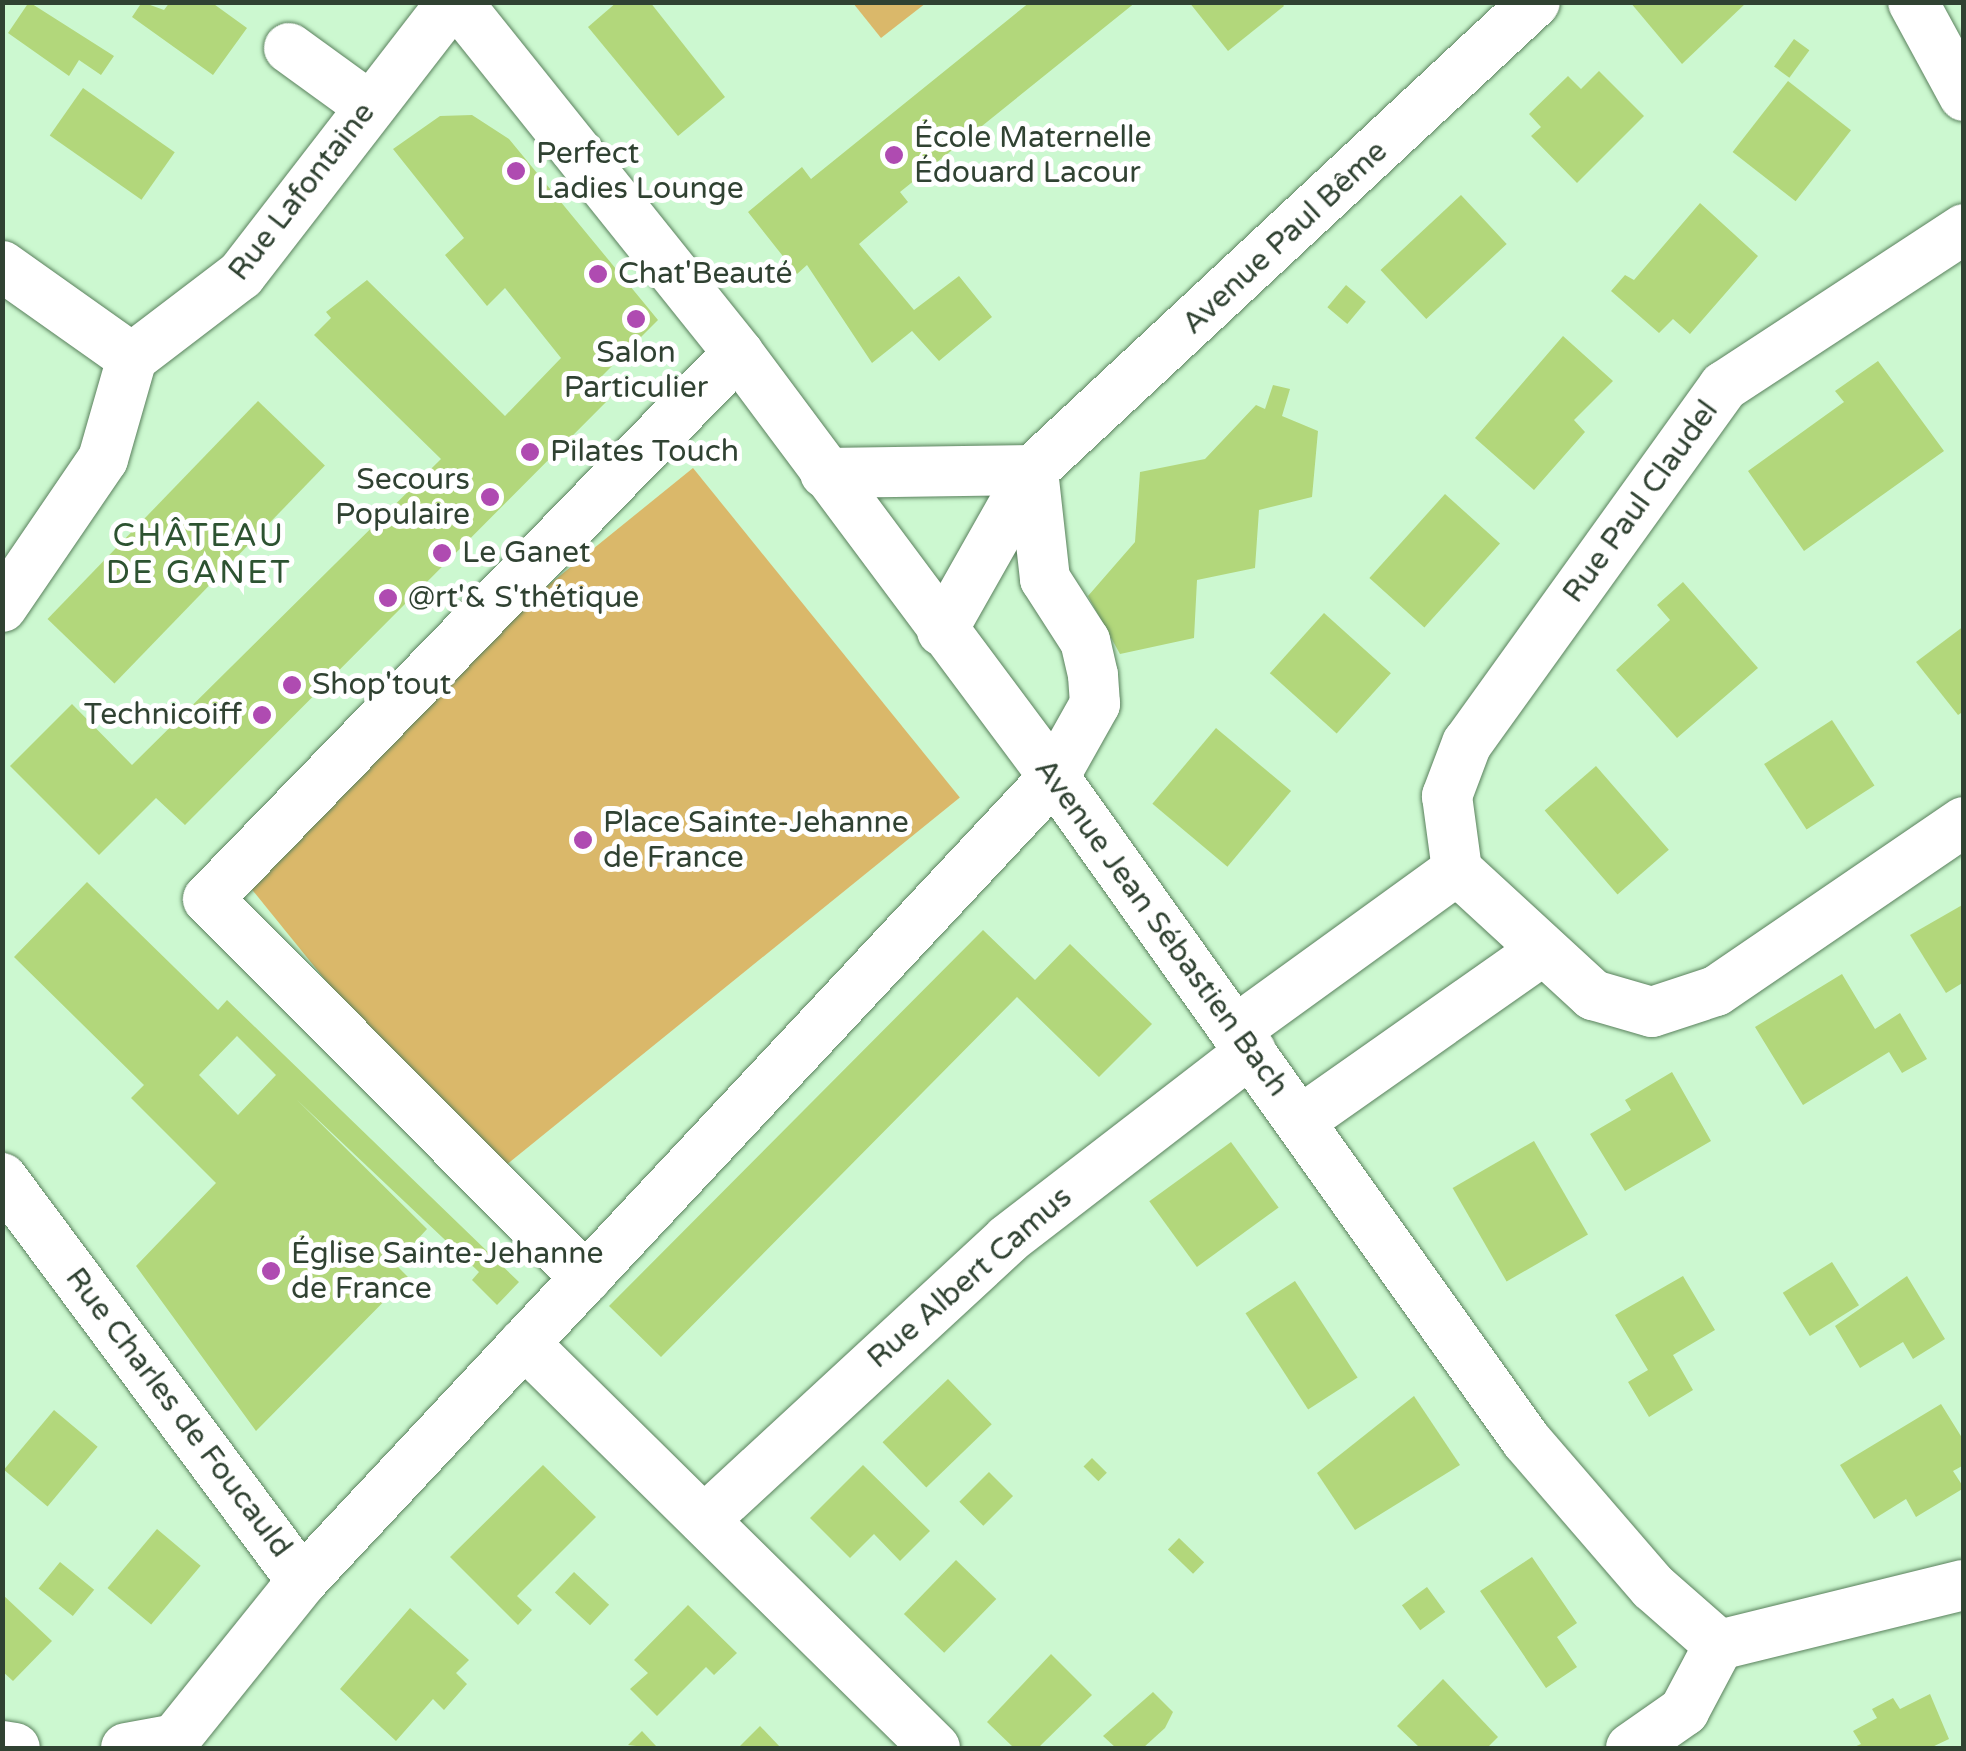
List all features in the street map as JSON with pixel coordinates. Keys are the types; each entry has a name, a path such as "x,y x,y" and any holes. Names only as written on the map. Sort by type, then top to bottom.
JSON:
{"street":[{"name":"Rue Lafontaine","path":"132,358 241,275 369,106 454,2"},
{"name":"Avenue Jean Sébastien Bach","path":"454,2 738,353 1054,777 1564,1488 1654,1587 1719,1645"},
{"name":"Avenue Paul Bême","path":"942,631 1033,470 1534,2"},
{"path":"1912,2 1964,96"},
{"path":"289,48 369,106"},
{"name":"Rue Paul Claudel","path":"1457,870 1447,796 1467,743 1724,386 1964,229"},
{"path":"2,266 132,358 102,459 2,608"},
{"path":"738,353 208,898 586,1278 1054,777 1079,742 1094,689 1085,641 1045,579 1033,470 825,474"},
{"path":"1244,1041 1457,870 1593,995 1625,1009 1695,1003 1964,822"},
{"path":"1300,1121 1542,950"},
{"name":"Rue Albert Camus","path":"704,1520 1008,1239 1244,1041"},
{"name":"Rue Charles de Foucauld","path":"2,1178 302,1580 586,1278"},
{"path":"524,1343 935,1748"},
{"path":"126,1748 175,1744 302,1580"},
{"path":"1631,1748 1684,1711 1719,1645 1964,1585"},
{"path":"2,1746 15,1748"}],"shaded area":[{"path":"853,3 926,3 881,38"},
{"path":"693,468 960,798 487,1180 220,851"}],"building":[{"path":"29,2 114,56 101,75 79,60 69,76 8,33"},
{"path":"142,2 164,10 170,2 211,2 247,28 213,75 132,17"},
{"path":"617,2 650,2 725,97 678,136 588,27"},
{"path":"1030,2 1136,2 900,192 908,202 859,244 914,310 959,276 992,317 939,361 912,331 872,363 807,265 797,274 748,212 802,167 811,179"},
{"path":"1189,2 1281,2 1284,6 1228,51"},
{"path":"1630,2 1747,2 1682,64"},
{"path":"1794,39 1809,50 1789,78 1774,67"},
{"path":"1599,71 1644,116 1577,183 1531,136 1541,127 1529,114 1568,76 1581,89"},
{"path":"1788,81 1851,130 1796,201 1733,152"},
{"path":"83,88 175,152 141,200 50,136"},
{"path":"472,115 509,139 658,320 597,381 612,396 185,825 156,798 99,855 10,766 72,704 132,765 441,459 314,335 331,318 326,312 367,280 505,416 561,358 505,288 487,306 445,255 464,238 393,149 440,116"},
{"path":"1461,195 1507,244 1426,319 1381,270"},
{"path":"1700,203 1758,256 1690,334 1673,319 1659,333 1611,291 1625,275 1634,280"},
{"path":"1346,285 1366,302 1347,324 1327,307"},
{"path":"1563,336 1613,381 1574,420 1585,432 1534,490 1475,438"},
{"path":"1878,361 1944,451 1804,551 1748,471 1844,402 1835,391"},
{"path":"1273,385 1290,389 1282,416 1318,431 1312,497 1259,510 1255,568 1197,580 1194,638 1120,654 1088,596 1135,542 1140,472 1205,459 1256,405 1265,409"},
{"path":"258,401 325,466 114,684 48,619"},
{"path":"1445,494 1500,544 1424,627 1369,578"},
{"path":"1683,582 1758,668 1677,738 1616,670 1670,620 1657,605"},
{"path":"1324,613 1391,673 1337,733 1270,673"},
{"path":"1964,626 1964,711 1958,715 1916,662"},
{"path":"1832,720 1874,785 1807,830 1764,764"},
{"path":"1216,728 1291,791 1227,867 1152,804"},
{"path":"1596,766 1669,850 1618,894 1545,811"},
{"path":"87,882 218,1010 227,1000 519,1282 497,1305 472,1280 479,1272 296,1099 427,1229 395,1264 408,1277 256,1431 136,1266 216,1183 131,1098 144,1085 14,957","holes":["237,1036 276,1075 238,1115 199,1075"]},
{"path":"1964,904 1964,982 1946,993 1910,935"},
{"path":"983,930 1035,980 1070,944 1152,1024 1099,1077 1017,997 661,1357 609,1306"},
{"path":"1842,974 1875,1029 1900,1013 1927,1059 1902,1073 1889,1052 1803,1105 1755,1027"},
{"path":"1672,1072 1711,1141 1625,1191 1590,1134 1631,1110 1625,1100"},
{"path":"1534,1141 1588,1235 1507,1282 1453,1188"},
{"path":"1231,1142 1279,1208 1197,1267 1149,1201"},
{"path":"1832,1262 1859,1305 1810,1336 1783,1293"},
{"path":"1683,1276 1715,1330 1673,1355 1693,1390 1649,1417 1628,1382 1648,1370 1615,1315"},
{"path":"1907,1276 1945,1339 1913,1359 1903,1342 1860,1368 1835,1326"},
{"path":"1295,1281 1358,1377 1308,1410 1246,1313"},
{"path":"948,1379 992,1424 926,1488 883,1442"},
{"path":"1414,1396 1460,1465 1355,1530 1317,1473"},
{"path":"1941,1404 1964,1441 1964,1465 1953,1471 1964,1488 1916,1517 1906,1499 1874,1519 1840,1465"},
{"path":"54,1410 98,1447 48,1506 4,1470"},
{"path":"1092,1458 1107,1473 1098,1481 1084,1466"},
{"path":"543,1465 596,1517 517,1596 532,1610 518,1625 450,1557"},
{"path":"863,1465 930,1531 900,1561 874,1534 850,1558 810,1518"},
{"path":"989,1472 1013,1496 983,1526 959,1502"},
{"path":"157,1529 201,1566 151,1625 108,1588"},
{"path":"1179,1538 1204,1562 1193,1574 1168,1550"},
{"path":"1532,1557 1577,1623 1557,1637 1577,1667 1546,1688 1480,1591"},
{"path":"956,1560 996,1599 944,1653 904,1614"},
{"path":"60,1562 94,1590 73,1616 39,1588"},
{"path":"574,1572 609,1605 590,1625 555,1592"},
{"path":"1427,1587 1445,1612 1420,1630 1402,1605"},
{"path":"2,1594 52,1641 13,1681 2,1671"},
{"path":"688,1605 737,1653 714,1675 706,1667 657,1716 630,1689 648,1673 634,1660"},
{"path":"410,1608 469,1660 456,1673 467,1684 444,1710 433,1699 396,1741 340,1689"},
{"path":"1051,1654 1092,1695 1038,1748 1014,1748 987,1722"},
{"path":"1443,1679 1498,1737 1487,1748 1420,1748 1397,1726"},
{"path":"1153,1692 1173,1712 1165,1728 1143,1748 1116,1748 1103,1736"},
{"path":"1930,1694 1949,1739 1930,1748 1852,1748 1861,1744 1853,1731 1877,1718 1872,1709 1893,1698 1900,1709"},
{"path":"760,1726 781,1748 738,1748"},
{"path":"642,1731 656,1746 628,1745"}],"place":[{"name":"École Maternelle Édouard Lacour","path":"894,155"},
{"name":"Perfect Ladies Lounge","path":"516,171"},
{"name":"Chat'Beauté","path":"598,274"},
{"name":"Salon Particulier","path":"636,319"},
{"name":"Pilates Touch","path":"530,452"},
{"name":"Secours Populaire","path":"490,497"},
{"name":"Le Ganet","path":"442,553"},
{"name":"@rt'& S'thétique","path":"388,598"},
{"name":"Shop'tout","path":"292,685"},
{"name":"Technicoiff","path":"262,715"},
{"name":"Place Sainte-Jehanne de France","path":"583,840"},
{"name":"Église Sainte-Jehanne de France","path":"271,1271"}],"district":[{"name":"CHÂTEAU DE GANET","path":"199,556"}]}
